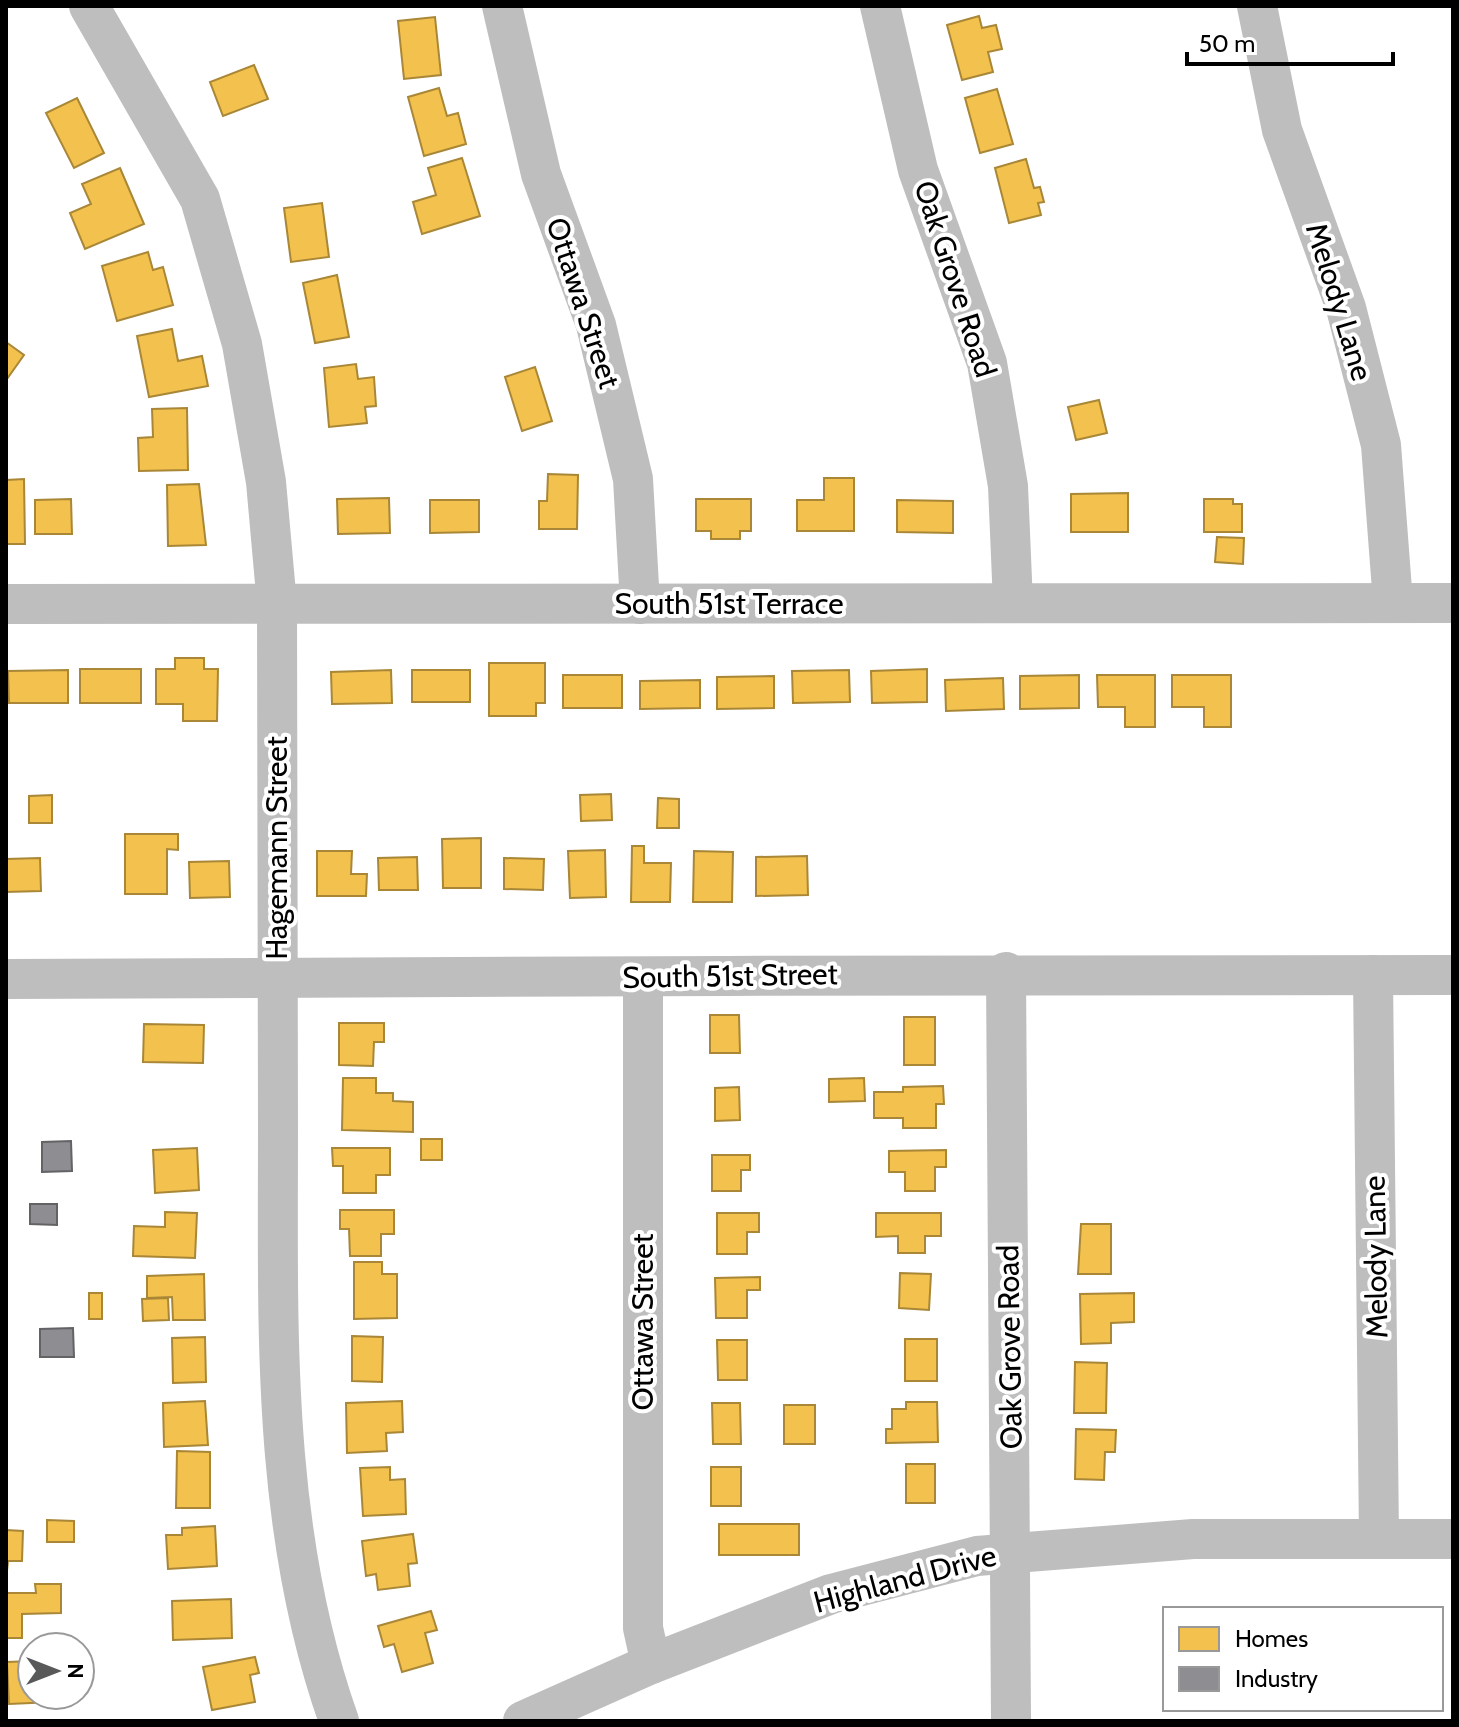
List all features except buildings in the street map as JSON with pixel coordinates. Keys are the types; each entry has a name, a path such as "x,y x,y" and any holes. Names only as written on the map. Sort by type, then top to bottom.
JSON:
{"street":[{"name":"Hagemann Street","path":"89,6 200,199 242,344 266,482 277,605 278,1383 290,1520 318,1662 339,1721"},
{"name":"Ottawa Street","path":"502,6 541,174 596,325 633,479 640,604"},
{"name":"Oak Grove Road","path":"880,6 918,170 987,363 1008,486 1013,603"},
{"name":"Melody Lane","path":"1257,6 1282,130 1346,308 1381,445 1393,603"},
{"name":"South 51st Terrace","path":"6,604 1453,603"},
{"name":"Oak Grove Road","path":"1006,972 1011,1721"},
{"name":"South 51st Street","path":"6,979 643,978 1006,972 1453,975"},
{"name":"Melody Lane","path":"1373,975 1379,1539"},
{"name":"Ottawa Street","path":"643,978 643,1628 651,1664"},
{"name":"Highland Drive","path":"523,1721 651,1664 831,1594 977,1556 1193,1539 1453,1539"}]}
